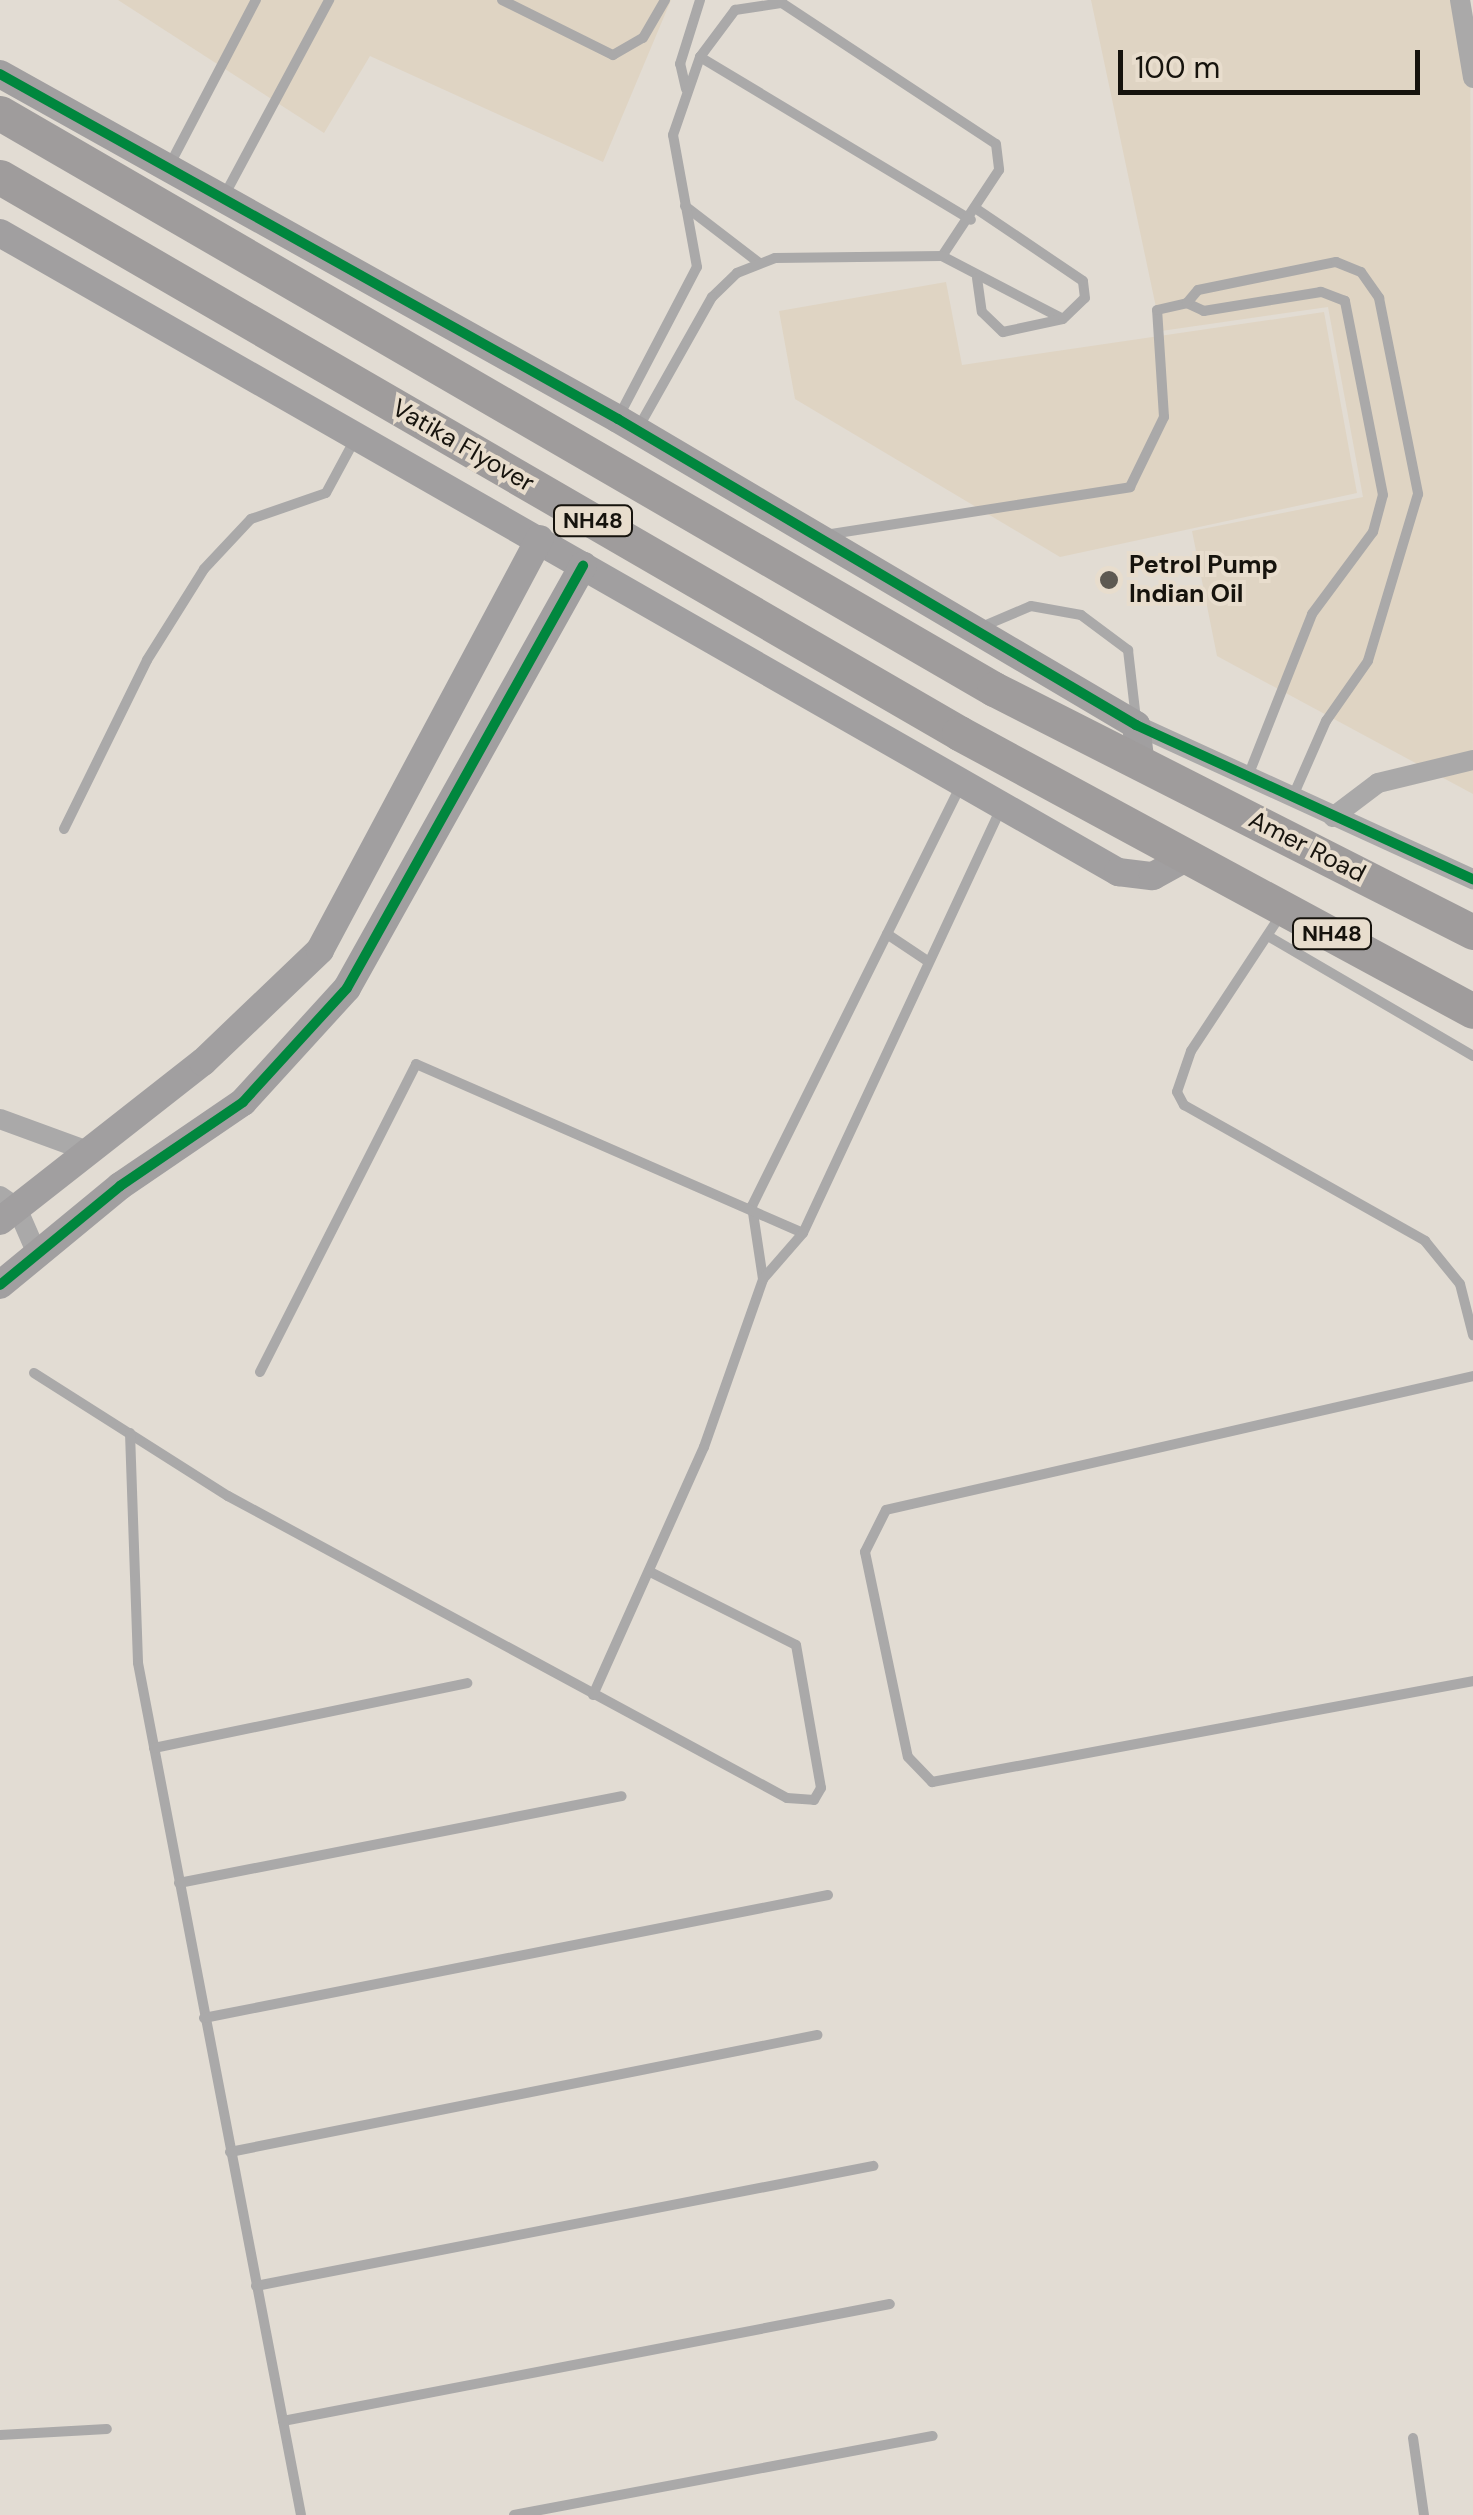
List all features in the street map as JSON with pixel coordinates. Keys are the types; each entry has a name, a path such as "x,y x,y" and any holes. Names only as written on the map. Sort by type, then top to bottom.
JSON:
{"highway":[{"name":"NH48","path":"0,113 617,475 1140,763"},
{"name":"Vatika Flyover","path":"0,177 959,734 1191,855"},
{"name":"Amer Road","path":"1140,763 1473,932"},
{"name":"NH48","path":"1191,855 1276,922 1473,1011"}],"street":[{"path":"1460,0 1473,78"},
{"path":"0,74 627,425 808,538 1136,725 1473,879"},
{"path":"0,233 354,441 540,540 1138,878 1191,855"},
{"path":"37,1254 5,1208 90,1152 320,950 540,540"},
{"path":"0,1285 243,1102 346,988 582,566"},
{"path":"1136,725 1140,763"},
{"path":"1333,817 1378,783 1473,760"},
{"path":"0,1119 90,1152"}],"lane":[{"path":"168,169 256,0"},
{"path":"502,0 613,54 643,38 665,0"},
{"path":"686,90 680,64 700,0"},
{"path":"222,199 327,1"},
{"path":"627,425 698,268 673,160 686,90 700,57 734,10 782,3 996,144 999,170 975,215 942,256"},
{"path":"700,57 1082,281 1085,298 1063,319 1014,334 995,329 978,278"},
{"path":"684,205 758,262"},
{"path":"627,425 712,297 758,262 942,256 1063,319"},
{"path":"1187,304 1198,290 1349,264 1372,282 1396,367 1418,494 1368,661 1326,721 1292,798"},
{"path":"808,538 1130,487 1164,417 1157,310 1187,304 1204,311 1321,292 1345,301 1383,495 1373,532 1312,614 1248,777"},
{"path":"64,828 204,570 251,520 326,493 354,441"},
{"path":"974,632 1031,606 1081,615 1128,650 1136,725"},
{"path":"763,1280 752,1206 963,782"},
{"path":"592,1695 650,1572 763,1280 803,1232 1002,804"},
{"path":"1473,1056 1276,922 1191,1050 1177,1092 1184,1105 1425,1241 1460,1284 1473,1335"},
{"path":"887,934 929,962"},
{"path":"260,1372 416,1064 752,1206 803,1232"},
{"path":"34,1373 130,1434 592,1695 787,1798 814,1800 820,1788 796,1646 650,1572"},
{"path":"1473,1376 886,1510 865,1552 908,1757 932,1782 1473,1681"},
{"path":"130,1434 132,1622 301,2515"},
{"path":"154,1748 467,1683"},
{"path":"179,1883 622,1796"},
{"path":"204,2018 828,1894"},
{"path":"230,2152 817,2035"},
{"path":"256,2286 873,2166"},
{"path":"282,2421 890,2304"},
{"path":"0,2435 107,2429"},
{"path":"514,2515 933,2436"},
{"path":"1413,2438 1424,2515"}],"shaded area":[{"path":"118,0 671,0 603,162 370,56 324,133"},
{"path":"1091,0 1470,0 1473,794 1217,656 1192,531 1363,497 1328,307 1161,331"},
{"path":"946,282 962,365 1324,312 1357,493 1060,557 795,399 779,311"}],"cycle path":[{"path":"0,74 618,419 1136,725 1473,879"},
{"path":"0,1285 120,1186 243,1102 347,988 583,565"}],"place":[{"name":"Petrol Pump Indian Oil","path":"1109,580"}]}
